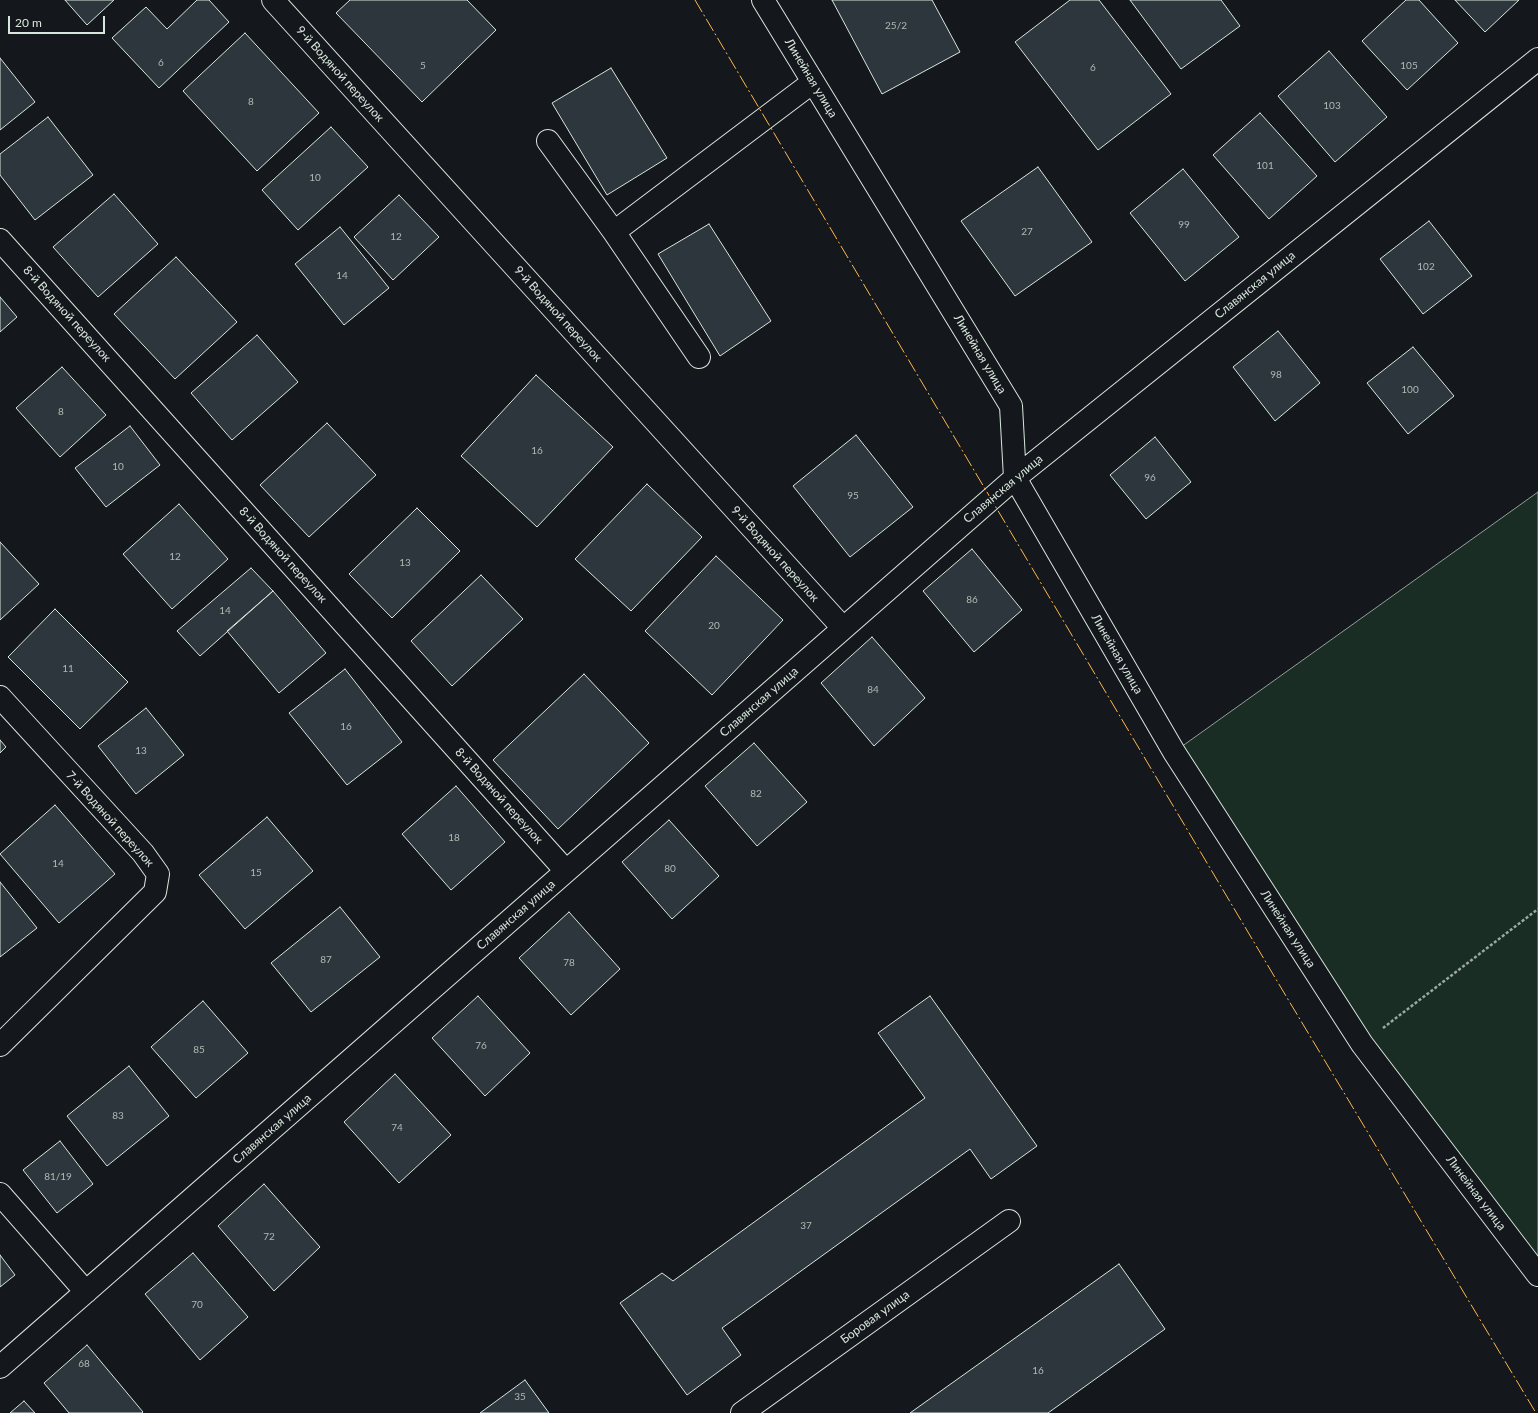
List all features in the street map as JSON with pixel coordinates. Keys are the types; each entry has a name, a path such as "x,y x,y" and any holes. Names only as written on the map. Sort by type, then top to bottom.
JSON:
{"street":[{"name":"9-й Водяной переулок","path":"273,0 843,628"},
{"name":"Линейная улица","path":"763,0 1012,406 1015,478 1174,752 1362,1044 1538,1275"},
{"name":"Славянская улица","path":"0,1367 1015,478 1538,59"},
{"path":"614,232 813,82"},
{"path":"548,141 614,232 699,357"},
{"name":"8-й Водяной переулок","path":"0,240 566,871"},
{"name":"7-й Водяной переулок","path":"0,697 143,853 158,874 155,892 0,1045"},
{"path":"0,1194 86,1292"},
{"name":"Боровая улица","path":"742,1413 1008,1221"}],"path":[{"path":"1362,1044 1538,909"}],"green space":[{"path":"1538,492 1538,1275 1362,1044 1174,752"}],"building":[{"path":"65,0 114,0 87,25"},
{"path":"197,0 209,0 229,22 159,88 112,38 146,7 167,29"},
{"path":"350,0 467,0 496,30 422,102 336,13"},
{"path":"832,0 932,0 960,52 882,94"},
{"path":"1070,0 1099,0 1171,94 1098,150 1015,42"},
{"path":"1130,0 1221,0 1240,26 1181,69"},
{"path":"1406,0 1419,0 1458,43 1407,90 1362,41"},
{"path":"1455,0 1519,0 1485,32"},
{"path":"245,33 319,113 257,171 183,91"},
{"path":"1329,51 1387,117 1335,162 1278,96"},
{"path":"0,58 35,102 0,130"},
{"path":"611,68 667,158 607,195 552,103"},
{"path":"1260,113 1317,176 1269,219 1213,155"},
{"path":"48,117 93,175 35,220 0,175 0,154"},
{"path":"331,127 368,167 298,230 262,190"},
{"path":"1038,167 1092,242 1015,296 961,221"},
{"path":"1183,169 1239,237 1185,281 1130,213"},
{"path":"114,194 158,244 98,297 53,247"},
{"path":"399,195 439,237 393,280 354,237"},
{"path":"1429,221 1472,276 1423,314 1380,259"},
{"path":"709,224 771,321 720,356 658,254"},
{"path":"340,227 389,288 344,325 295,264"},
{"path":"176,257 237,322 175,379 114,314"},
{"path":"0,297 17,317 0,332"},
{"path":"1278,331 1320,383 1275,421 1233,367"},
{"path":"257,335 298,382 232,440 191,393"},
{"path":"1413,347 1454,396 1408,434 1367,383"},
{"path":"62,367 106,415 60,457 16,408"},
{"path":"536,375 613,447 537,527 461,456"},
{"path":"327,423 376,475 309,537 260,485"},
{"path":"130,426 160,465 106,507 75,468"},
{"path":"856,435 913,507 850,557 793,486"},
{"path":"1155,437 1191,482 1146,519 1110,475"},
{"path":"647,484 702,537 631,611 575,559"},
{"path":"179,504 228,559 172,609 123,554"},
{"path":"417,508 460,551 392,618 349,574"},
{"path":"0,542 39,584 0,620"},
{"path":"972,549 1022,610 974,652 923,591"},
{"path":"716,556 783,620 712,695 645,631"},
{"path":"251,568 273,591 200,656 177,631"},
{"path":"481,575 523,619 452,686 411,641"},
{"path":"273,591 326,653 279,693 227,631"},
{"path":"55,609 128,682 80,729 8,657"},
{"path":"872,637 925,698 874,746 821,683"},
{"path":"345,669 402,742 347,785 289,713"},
{"path":"584,674 649,743 558,829 493,760"},
{"path":"146,708 184,755 136,794 98,746"},
{"path":"0,740 6,747 0,753"},
{"path":"754,743 807,802 757,846 705,786"},
{"path":"456,786 505,842 451,890 402,834"},
{"path":"55,805 115,874 59,923 0,854"},
{"path":"267,817 313,871 245,929 199,875"},
{"path":"669,820 719,876 672,919 622,862"},
{"path":"0,882 37,928 0,957"},
{"path":"340,907 380,957 311,1012 271,963"},
{"path":"569,912 620,969 571,1015 519,958"},
{"path":"478,996 530,1053 485,1096 432,1038"},
{"path":"930,996 1037,1146 991,1179 970,1149 722,1328 741,1355 687,1395 620,1303 662,1273 673,1281 925,1098 878,1033"},
{"path":"203,1001 248,1053 196,1098 151,1047"},
{"path":"129,1066 169,1116 107,1166 67,1116"},
{"path":"395,1074 451,1135 399,1183 344,1122"},
{"path":"60,1141 93,1184 57,1213 23,1170"},
{"path":"264,1184 320,1247 274,1291 218,1226"},
{"path":"193,1253 248,1317 200,1360 145,1294"},
{"path":"0,1255 15,1275 0,1287"},
{"path":"1119,1264 1165,1329 1048,1413 910,1413"},
{"path":"87,1345 143,1412 142,1413 69,1413 44,1383"},
{"path":"525,1380 549,1413 480,1413"},
{"path":"24,1401 35,1413 10,1413"}],"power":[{"path":"695,0 1280,986 1536,1413"}]}
